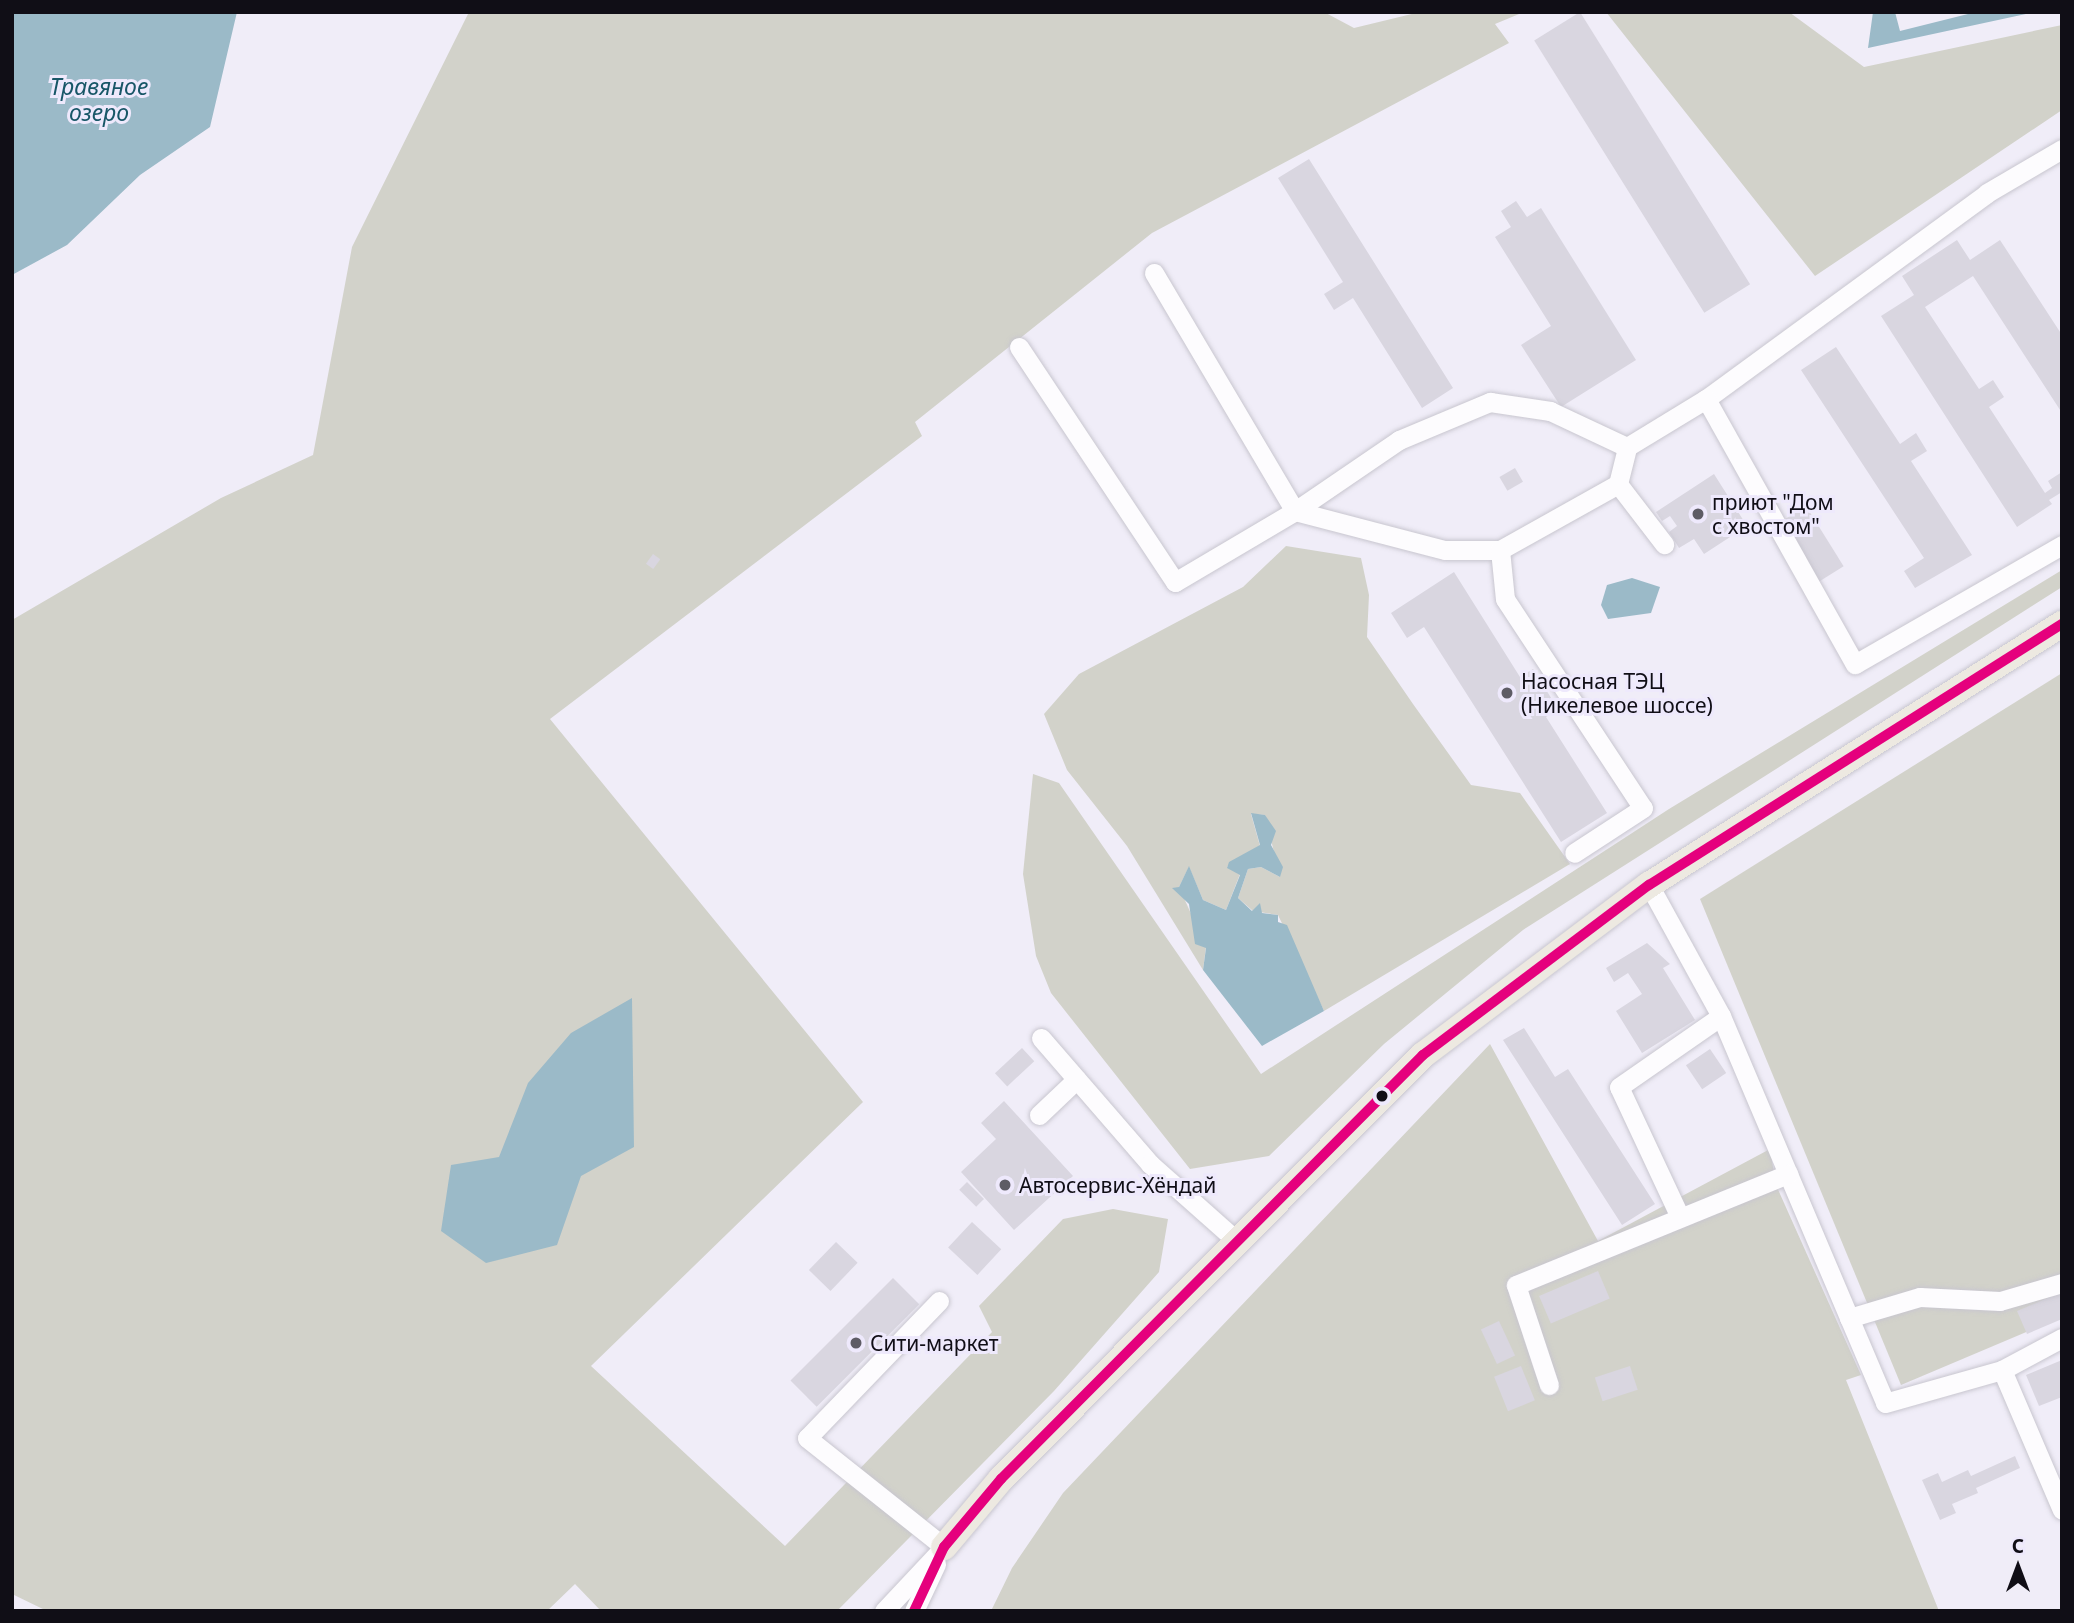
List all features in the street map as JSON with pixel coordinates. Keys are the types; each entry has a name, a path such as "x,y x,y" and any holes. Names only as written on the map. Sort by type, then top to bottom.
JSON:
{"main road":[{"path":"944,1547 1001,1479 1423,1055 1649,885 2062,624"}],"street":[{"path":"1154,273 1295,511 1445,550 1500,550 1618,484 1627,447 1706,399 1987,193 2062,149"},
{"path":"1019,347 1175,582 1295,511 1399,440 1490,402 1550,411 1627,447"},
{"path":"1706,399 1855,664 2062,545"},
{"path":"1618,484 1664,544"},
{"path":"1500,550 1505,599 1643,808 1574,853"},
{"path":"1649,885 1721,1016 1885,1403 2001,1370 2062,1338"},
{"path":"1679,1215 1619,1087 1721,1016"},
{"path":"1041,1038 1150,1164 1238,1242"},
{"path":"1039,1115 1077,1079"},
{"path":"1549,1385 1516,1285 1679,1215 1788,1174"},
{"path":"1849,1318 1920,1297 2000,1301 2062,1283"},
{"path":"939,1301 807,1438 944,1547"},
{"path":"2001,1370 2062,1510"},
{"path":"884,1611 944,1547"},
{"path":"914,1611 944,1547"}],"shaded area":[{"path":"469,12 1324,12 1354,28 1420,12 1524,12 1495,24 1509,43 1152,233 915,422 922,436 550,719 863,1102 591,1366 785,1546 992,1332 979,1306 1063,1219 1113,1209 1168,1219 1159,1272 1054,1391 837,1611 601,1611 575,1584 547,1611 47,1611 12,1594 12,620 221,498 313,455 352,247"},
{"path":"1606,12 1789,12 1864,67 2062,25 2062,110 1815,276"},
{"path":"1286,546 1361,558 1369,595 1367,637 1471,785 1520,793 1570,864 1324,1011 1278,915 1253,911 1238,898 1248,869 1261,867 1280,877 1265,815 1251,814 1260,846 1227,867 1240,874 1226,910 1203,900 1189,867 1179,887 1206,947 1203,970 1127,846 1067,770 1044,714 1079,674 1243,587"},
{"path":"2062,570 2062,587 1523,930 1384,1044 1269,1156 1190,1169 1051,993 1036,956 1023,874 1033,774 1059,783 1261,1074 1669,809"},
{"path":"2062,673 2062,1317 1901,1385 1700,899"},
{"path":"1490,1044 1598,1241 1770,1149 1776,1185 1861,1375 1846,1380 1939,1611 991,1611 1012,1568 1063,1493"}],"water":[{"name":"Травяное озеро","path":"12,12 237,12 210,127 140,175 67,245 12,275"},
{"path":"1873,12 1895,12 1900,31 1976,12 2035,12 1868,48"},
{"path":"1632,578 1660,587 1651,613 1608,619 1601,605 1607,585"},
{"path":"1251,813 1265,815 1276,831 1271,845 1283,867 1280,877 1261,867 1248,869 1238,898 1252,911 1260,903 1262,913 1278,915 1278,922 1287,925 1324,1011 1262,1046 1203,970 1206,948 1195,944 1189,904 1172,888 1179,887 1189,866 1203,900 1226,910 1240,875 1227,868 1229,862 1260,845"},
{"path":"632,998 634,1147 581,1176 557,1245 486,1263 441,1231 451,1165 499,1157 528,1083 571,1033"}],"building":[{"path":"1580,12 1750,284 1704,313 1534,41"},
{"path":"1309,159 1453,388 1422,408 1353,298 1334,310 1324,294 1343,282 1278,178"},
{"path":"1516,201 1527,217 1541,208 1636,360 1561,407 1521,345 1551,326 1495,237 1511,227 1501,211"},
{"path":"1957,240 1970,260 2000,240 2062,335 2062,413 1973,276 1925,307 1979,389 1993,380 2004,397 1989,407 2045,493 2052,488 2048,481 2062,472 2062,492 2049,500 2052,504 2017,527 1881,316 1914,295 1902,276"},
{"path":"1836,347 1900,444 1916,433 1927,451 1911,461 1972,555 1915,588 1904,571 1924,558 1801,370"},
{"path":"1515,468 1523,482 1507,491 1499,477"},
{"name":"приют \"Дом с хвостом\"","path":"1714,474 1747,526 1704,554 1694,539 1679,548 1669,532 1677,526 1670,516 1662,521 1656,512"},
{"path":"1806,506 1844,566 1816,584 1778,523"},
{"path":"653,554 660,559 653,569 646,564"},
{"name":"Насосная ТЭЦ (Никелевое шоссе)","path":"1454,572 1520,677 1533,669 1558,709 1546,717 1607,813 1561,842 1424,627 1407,638 1391,613"},
{"path":"1647,943 1670,964 1663,968 1695,1020 1642,1053 1616,1011 1642,994 1628,973 1614,982 1606,968"},
{"path":"1524,1028 1555,1077 1568,1069 1655,1204 1622,1225 1503,1040"},
{"path":"1022,1048 1034,1061 1007,1086 995,1073"},
{"path":"1710,1049 1726,1073 1702,1089 1686,1065"},
{"path":"1004,1101 1073,1176 1014,1230 961,1172 996,1139 981,1123"},
{"path":"967,1182 984,1199 976,1207 959,1190"},
{"path":"972,1222 1001,1249 977,1275 948,1248"},
{"path":"836,1242 858,1263 830,1291 809,1270"},
{"path":"1598,1271 1610,1299 1551,1324 1539,1296"},
{"name":"Сити-маркет","path":"893,1278 919,1304 817,1407 790,1381"},
{"path":"2062,1292 2062,1319 2027,1334 2017,1311"},
{"path":"1499,1321 1515,1355 1497,1364 1481,1329"},
{"path":"2062,1360 2062,1397 2039,1406 2026,1375"},
{"path":"1521,1366 1535,1400 1508,1411 1494,1377"},
{"path":"1630,1366 1638,1390 1603,1401 1595,1377"},
{"path":"2015,1456 2020,1468 1976,1488 1978,1493 1952,1504 1956,1513 1940,1520 1922,1480 1938,1473 1942,1482 1968,1470 1971,1476"}],"transit line":[{"path":"914,1611 944,1547 1001,1479 1423,1055 1649,885 2062,624"}],"place":[{"name":"приют \"Дом с хвостом\"","path":"1698,514"},
{"name":"Насосная ТЭЦ (Никелевое шоссе)","path":"1507,693"},
{"name":"Автосервис-Хёндай","path":"1005,1185"},
{"name":"Сити-маркет","path":"856,1343"}]}
